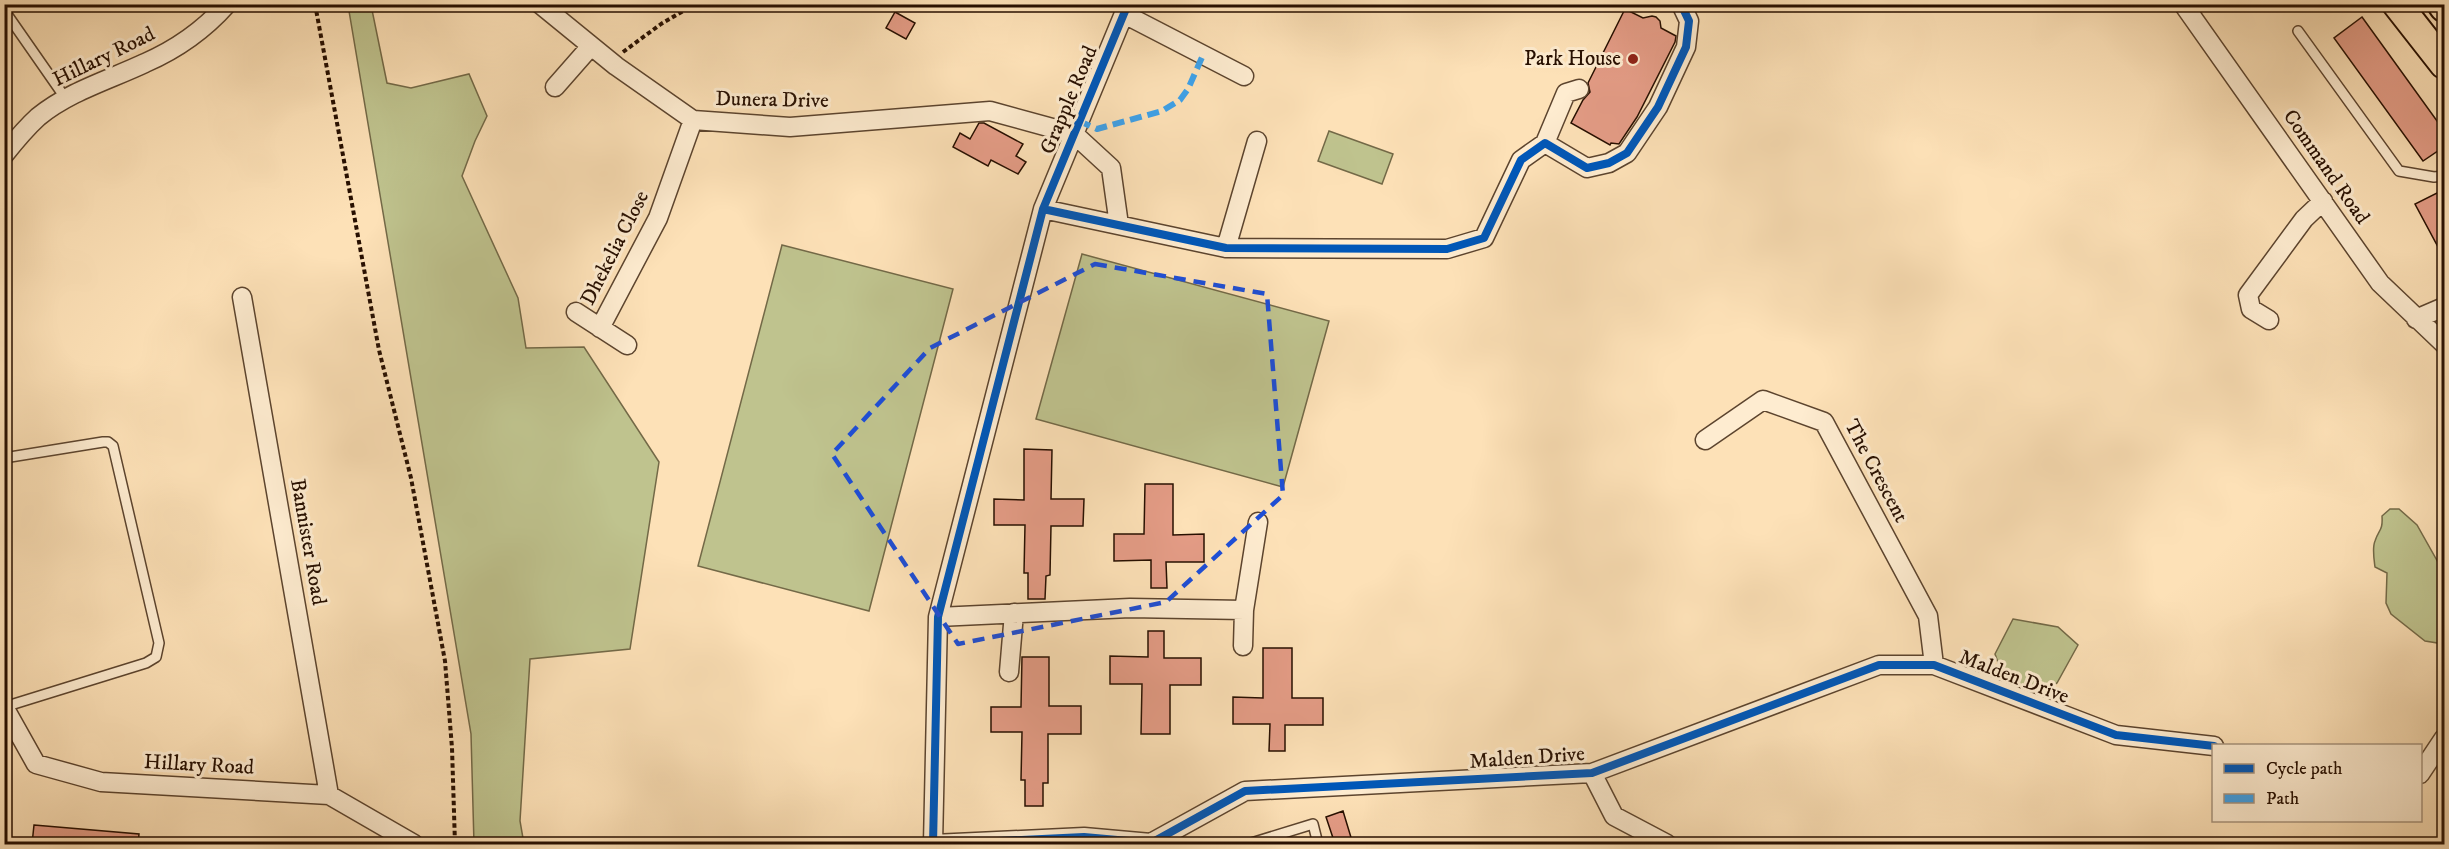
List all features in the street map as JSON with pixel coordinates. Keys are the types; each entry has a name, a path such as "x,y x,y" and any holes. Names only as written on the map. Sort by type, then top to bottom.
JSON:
{"highway":[{"path":"2397,4 2445,64"}],"street":[{"name":"Hillary Road","path":"4,154 38,117 90,86 146,63 187,41 212,21 227,4"},
{"name":"Dunera Drive","path":"540,4 611,62 693,120 790,127 990,111 1074,134"},
{"path":"1545,143 1587,168 1609,163 1627,153 1652,117 1686,48 1689,21 1681,4"},
{"name":"Command Road","path":"2183,4 2380,283 2445,344"},
{"path":"1126,9 1244,76"},
{"name":"Grapple Road","path":"933,844 938,617 1043,208 1126,9"},
{"path":"555,87 591,46"},
{"path":"1043,208 1226,248 1447,249 1484,238 1521,160 1545,143 1566,93 1579,89"},
{"name":"Dhekelia Close","path":"600,328 658,218 693,120"},
{"path":"1074,134 1111,168 1119,225"},
{"path":"1226,248 1257,141"},
{"path":"2269,320 2251,309 2248,295 2304,219 2323,201"},
{"name":"Bannister Road","path":"242,297 329,795"},
{"path":"2416,319 2445,307"},
{"name":"Dhekelia Close","path":"576,312 627,345"},
{"name":"The Crescent","path":"1705,440 1763,400 1824,422 1928,616 1934,665"},
{"path":"1243,646 1244,610 1258,522"},
{"path":"938,617 1130,608 1244,610"},
{"path":"1009,672 1014,613"},
{"name":"Malden Drive","path":"933,844 1084,837 1130,843 1151,843 1245,791 1592,773 1879,665 1934,665 2116,735 2212,746"},
{"name":"Hillary Road","path":"4,707 36,764 101,782 329,795 414,844"},
{"path":"2422,772 2445,738"},
{"path":"1592,773 1614,816 1667,844"}],"lane":[{"path":"4,10 66,99"},
{"path":"2298,32 2399,171 2434,177 2445,176"},
{"path":"4,458 104,442 112,446 159,643 156,657 146,663 4,707"},
{"path":"1248,844 1313,824 1318,844"}],"path":[{"path":"315,4 379,350 411,478 445,660 452,748 455,844"},
{"path":"611,62 661,24 694,4"}],"highlighted area":[{"path":"1095,264 1267,294 1283,495 1166,602 958,644 832,454 930,348"}],"green space":[{"path":"348,5 371,5 387,83 411,88 469,74 487,116 462,176 518,298 526,348 584,347 659,462 630,649 530,659 520,821 524,844 474,844 471,734"},
{"path":"1329,131 1393,154 1382,184 1318,161"},
{"path":"782,245 953,289 869,611 698,566"},
{"path":"1082,254 1329,321 1283,487 1036,419"},
{"path":"2390,509 2399,509 2417,525 2444,573 2444,644 2425,641 2391,614 2386,603 2387,573 2375,567 2373,550 2381,527 2382,516"},
{"path":"2013,619 2058,627 2078,645 2057,683 2034,697 2005,682 1995,654"}],"building":[{"name":"Park House","path":"1625,9 1643,18 1656,17 1660,21 1661,28 1676,36 1637,117 1619,144 1611,143 1610,145 1571,123 1590,92 1588,83"},
{"path":"895,12 915,23 906,39 886,28"},
{"path":"2362,17 2445,132 2445,146 2423,161 2334,38"},
{"path":"979,123 984,123 1023,144 1016,156 1026,162 1018,174 991,160 988,166 953,147 960,133 970,139"},
{"path":"2445,189 2445,260 2415,204"},
{"path":"1024,449 1052,450 1051,499 1084,499 1083,526 1051,526 1050,575 1046,576 1045,599 1028,599 1028,573 1024,573 1025,525 994,525 994,499 1024,500"},
{"path":"1145,484 1173,484 1173,535 1204,534 1204,562 1166,562 1167,588 1151,588 1151,560 1114,561 1114,534 1144,534"},
{"path":"1148,631 1164,631 1164,658 1201,658 1201,685 1170,685 1170,734 1141,734 1142,684 1110,684 1110,656 1148,657"},
{"path":"1263,648 1292,648 1292,698 1323,698 1323,725 1285,725 1285,751 1269,751 1270,724 1233,724 1233,697 1263,698"},
{"path":"1022,657 1049,657 1049,706 1081,706 1081,734 1048,734 1048,783 1043,783 1043,806 1025,806 1025,780 1021,780 1022,732 991,732 991,707 1021,707"},
{"path":"1343,811 1353,844 1335,844 1326,817"},
{"path":"34,825 139,834 138,844 32,844"}],"marked path":[{"path":"1079,121 1097,129 1162,111 1180,100 1188,89 1203,55"}],"cycle path":[{"path":"933,844 938,617 1043,209 1128,4"},
{"path":"1043,209 1226,248 1447,249 1484,238 1521,160 1545,143 1587,168 1609,163 1627,153 1658,107 1686,47 1689,21 1681,4"},
{"path":"933,844 1084,837 1151,843 1245,791 1592,773 1879,665 1934,665 2116,735 2212,746"}],"place":[{"name":"Park House","path":"1633,59"}]}
